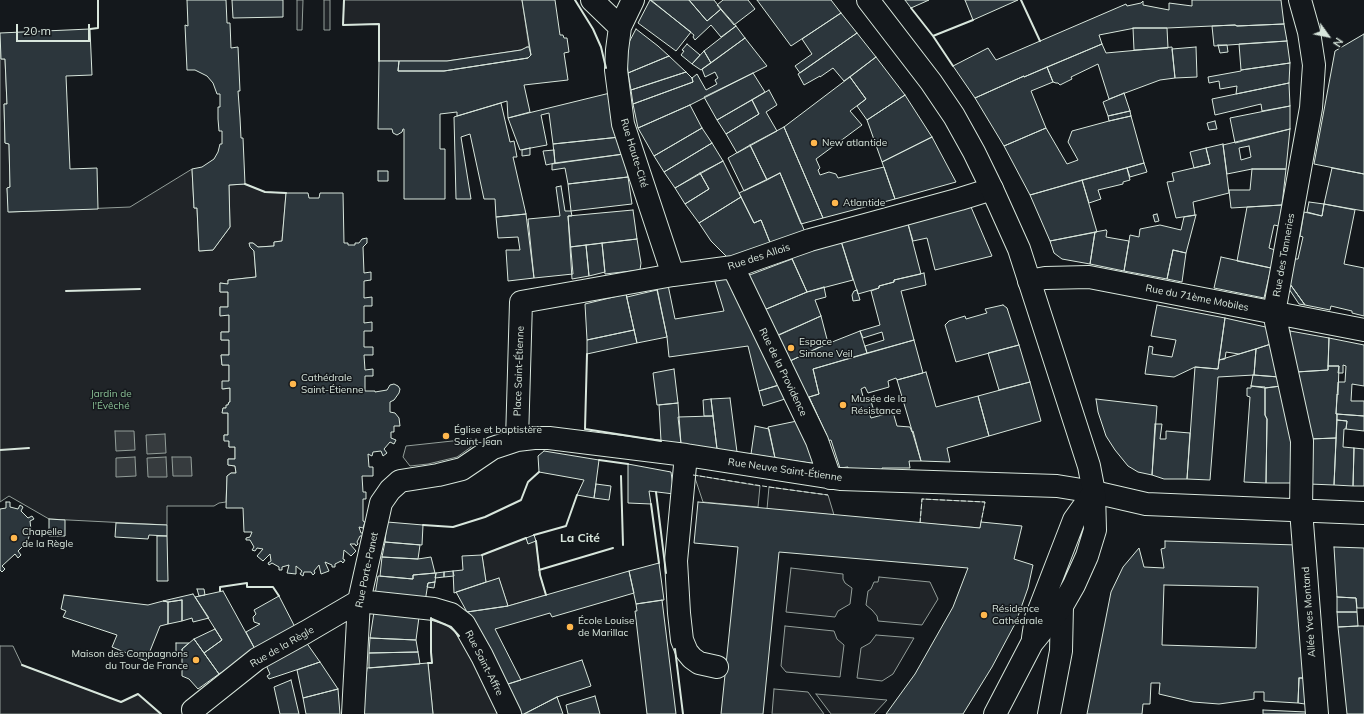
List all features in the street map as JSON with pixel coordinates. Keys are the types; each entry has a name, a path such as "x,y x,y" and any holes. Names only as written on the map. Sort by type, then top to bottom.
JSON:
{"street":[{"path":"592,0 620,27 633,0"},
{"path":"868,0 931,82 954,116 992,189 1019,249 1089,466 1094,492 1095,530 1087,556 1074,586 1062,606 1032,643 995,714"},
{"name":"Rue des Tanneries","path":"1300,0 1309,32 1314,65 1311,108 1274,313 1302,441 1301,510"},
{"name":"Rue Haute-Cité","path":"620,27 616,70 623,124 673,275"},
{"name":"Rue des Allois","path":"521,302 673,275 733,267 810,240 992,189"},
{"name":"Rue de la Providence","path":"733,267 817,441 830,478"},
{"name":"Rue du 71ème Mobiles","path":"1029,281 1045,278 1089,277 1364,330"},
{"name":"Place Saint-Étienne","path":"517,440 521,302"},
{"name":"Rue Neuve Saint-Étienne","path":"517,440 549,438 686,455 830,478 1057,486 1094,492 1146,504 1364,513"},
{"name":"Rue Porte-Panet","path":"353,714 359,601 381,503 390,490 400,481 438,475 462,469 493,448 517,440"},
{"path":"686,455 676,561 682,640 687,652 692,658 699,663 717,667"},
{"path":"1032,643 1036,618 1074,520 1094,492"},
{"name":"Allée Yves Montand","path":"1301,510 1318,714"},
{"path":"1049,714 1061,650 1062,606 1074,520"},
{"name":"Rue de la Règle","path":"194,714 193,710 257,659 359,601"},
{"name":"Rue Saint-Affre","path":"359,601 434,608 451,614 464,624 482,656 510,714"}],"green space":[{"path":"297,0 303,0 302,30 297,30"},
{"path":"324,0 330,0 330,30 324,30"},
{"path":"344,0 522,0 529,47 521,50 447,61 379,61 379,24 343,25"},
{"name":"Jardin de l'Évêché","path":"0,36 1,59 5,59 7,104 4,104 5,143 9,144 10,187 7,188 9,212 130,207 192,169 194,208 197,208 199,251 213,250 230,227 229,185 245,184 265,192 286,193 282,241 274,242 274,246 258,247 253,243 250,243 254,251 256,277 228,280 228,284 220,283 220,292 228,292 228,307 220,307 220,315 229,315 229,332 221,332 221,340 229,340 229,355 221,355 222,365 229,365 229,381 223,389 230,388 230,402 226,408 223,408 223,413 228,413 228,435 224,435 224,440 229,441 229,447 235,447 235,459 228,459 228,465 235,466 236,473 231,473 227,476 226,502 219,503 214,506 167,506 167,525 49,519 9,496 0,502"},
{"path":"471,439 471,447 457,457 428,464 410,466 403,457 406,446"},
{"path":"694,475 760,486 758,507 703,502"},
{"path":"769,487 828,495 834,515 767,509"},
{"path":"922,499 985,502 980,528 920,523"},
{"path":"526,538 536,541 540,575 546,595 508,606 499,579 486,582 482,555"},
{"path":"791,568 843,574 845,583 852,588 850,604 838,611 835,617 786,612"},
{"path":"879,577 930,582 938,599 922,625 878,621 877,616 866,605 868,591 871,589 874,582 878,582"},
{"path":"431,618 451,627 461,638 477,662 498,714 433,714 428,663 432,663"},
{"path":"785,626 834,631 837,639 844,645 840,677 786,672 781,666"},
{"path":"876,635 914,638 893,674 882,681 857,678 861,648 870,643"},
{"path":"0,646 13,646 22,665 121,702 138,694 161,714 0,714"},
{"path":"774,689 808,692 824,714 772,714"},
{"path":"816,694 887,700 874,714 831,714"}],"shaded area":[{"path":"115,431 134,431 135,450 116,451"},
{"path":"165,434 166,453 147,454 146,435"},
{"path":"135,457 136,476 116,477 116,458"},
{"path":"166,457 167,477 148,477 147,458"},
{"path":"172,457 191,457 192,476 173,476"}],"building":[{"path":"187,0 226,0 227,23 230,23 231,48 238,47 240,91 238,91 241,138 243,138 245,184 229,185 230,227 213,250 199,251 197,208 194,208 192,169 202,167 214,159 220,144 222,144 222,131 219,131 218,119 220,94 217,94 213,83 207,76 195,70 187,70 185,25 188,26"},
{"path":"232,0 283,0 283,17 233,18"},
{"path":"522,0 555,0 560,35 567,38 569,52 564,53 568,80 524,85 530,112 508,118 507,101 457,116 457,112 440,114 440,149 445,149 445,199 404,199 404,129 397,135 393,133 392,129 378,129 379,61 399,61 398,71 444,71 528,58 531,55"},
{"path":"650,0 691,32 676,51 638,23"},
{"path":"651,0 689,0 707,21 721,9 736,26 721,37 711,25 695,40 693,37 694,35"},
{"path":"689,0 714,0 721,9 707,21"},
{"path":"723,0 748,0 755,9 734,25 717,5"},
{"path":"757,0 831,0 841,13 791,46"},
{"path":"905,0 929,0 911,8"},
{"path":"965,0 1018,0 973,20"},
{"path":"1192,0 1281,0 1284,24 1135,28 1099,35 1102,44 975,98 953,66 988,48 996,60 1126,4 1127,6 1141,3 1143,1 1143,5 1169,10 1169,3 1192,6"},
{"path":"841,13 857,33 800,73 795,66 812,54 802,39"},
{"path":"1284,24 1287,41 1214,46 1212,26"},
{"path":"736,26 745,38 711,63 704,51"},
{"path":"1133,28 1167,28 1168,48 1134,50"},
{"path":"90,29 92,75 66,76 70,169 97,168 98,209 8,212 7,188 10,187 9,144 5,143 4,104 7,104 5,59 1,59 0,33"},
{"path":"636,29 669,56 628,73 626,48"},
{"path":"857,33 876,57 844,81 833,68 804,85 798,74"},
{"path":"1364,34 1364,174 1314,164 1335,51"},
{"path":"745,38 767,66 690,105 638,128 633,104 693,82 692,78 697,74 706,90 717,84 715,80 718,78 715,72 705,77 702,69"},
{"path":"1287,41 1290,63 1241,70 1239,44"},
{"path":"687,44 700,55 692,64 681,55 684,51 682,50"},
{"path":"1102,44 1106,53 1172,47 1175,78 1160,80 1109,99 1098,64 1071,77 1072,79 1060,85 1053,82 1047,67"},
{"path":"1218,45 1227,45 1228,52 1220,53"},
{"path":"529,47 531,55 528,58 444,71 398,71 399,61 447,61 521,50"},
{"path":"1196,47 1197,77 1175,78 1172,49"},
{"path":"704,51 711,63 701,70 692,64"},
{"path":"669,56 686,72 631,90 628,73"},
{"path":"876,57 905,95 867,120 857,106 866,99 850,77"},
{"path":"1290,63 1289,83 1236,94 1237,86 1220,89 1219,81 1209,83 1208,77 1241,70"},
{"path":"1047,67 1053,82 1031,91 1046,128 1004,146 975,98"},
{"path":"686,72 692,78 693,82 633,104 631,90"},
{"path":"753,73 765,92 717,120 704,97"},
{"name":"New atlantide","path":"850,77 866,99 850,111 862,125 816,159 820,168 818,170 820,175 829,172 836,174 838,178 884,167 895,199 823,218 784,127"},
{"path":"1289,83 1290,106 1262,111 1261,104 1215,115 1212,99"},
{"path":"769,90 777,105 766,112 777,131 737,153 726,134 759,114 752,100"},
{"path":"610,93 620,137 553,144 549,113 541,115 547,145 520,150 508,118"},
{"path":"1124,93 1130,111 1108,116 1103,102"},
{"path":"905,95 932,137 882,162 867,120"},
{"path":"752,100 759,114 726,134 717,120"},
{"path":"501,103 510,142 514,141 517,157 513,157 526,214 496,217 495,199 484,199 470,134 461,137 471,199 456,199 454,117"},
{"path":"690,105 702,128 654,156 638,128"},
{"path":"1290,106 1290,129 1235,143 1230,118"},
{"path":"1130,111 1131,116 1109,121 1108,116"},
{"path":"1131,116 1144,163 1030,195 1004,146 1046,128 1067,164 1078,160 1068,142 1072,131"},
{"path":"1215,121 1217,129 1209,130 1207,123"},
{"path":"784,127 823,218 801,224 780,173 767,180 750,145"},
{"path":"702,128 712,143 664,172 654,156"},
{"path":"1290,129 1286,169 1252,169 1227,174 1223,145","holes":["1249,146 1251,157 1241,160 1239,148"]},
{"path":"620,137 624,154 555,163 553,144"},
{"path":"932,137 956,182 895,199 882,162"},
{"path":"712,143 723,161 675,188 664,172"},
{"path":"1223,144 1229,193 1193,202 1195,215 1176,218 1167,182 1174,181 1172,173 1210,164 1206,148"},
{"path":"750,145 767,180 744,191 728,158"},
{"path":"530,148 530,155 522,156 522,150"},
{"path":"1206,148 1210,164 1194,168 1190,152"},
{"path":"554,150 555,163 546,165 543,151"},
{"path":"624,154 628,177 568,184 565,168 552,170 552,164"},
{"path":"723,161 741,197 699,223 685,204 709,189 700,173"},
{"path":"1144,163 1147,172 1130,177 1127,168"},
{"path":"1127,168 1130,180 1123,182 1123,184 1098,190 1101,199 1089,203 1082,180"},
{"path":"1332,168 1364,174 1364,211 1324,204"},
{"path":"1252,169 1286,169 1282,205 1231,208 1229,190 1250,190"},
{"path":"378,171 388,171 388,181 378,181"},
{"path":"700,173 709,189 685,204 675,188"},
{"path":"780,173 805,232 771,245 761,220 754,223 739,193"},
{"path":"628,177 632,204 571,211 568,184"},
{"path":"1082,180 1097,232 1050,241 1030,195"},
{"path":"561,186 565,211 571,211 572,216 568,216 573,274 534,278 528,219 560,216 556,187"},
{"name":"Cathédrale Saint-Étienne","path":"286,193 308,193 309,198 319,198 320,193 343,193 344,243 348,243 348,245 355,245 355,243 359,243 362,239 367,238 367,243 363,247 364,273 371,272 371,280 364,281 364,298 372,297 372,306 364,306 364,323 372,322 372,331 364,331 364,347 373,347 373,355 364,355 365,370 373,369 373,376 365,376 365,391 375,392 387,390 390,385 394,384 400,389 394,400 390,402 390,412 395,413 399,418 400,426 394,426 394,432 391,432 391,438 396,440 394,444 390,442 384,449 387,453 383,456 381,451 373,452 372,456 368,454 369,467 373,467 373,476 362,476 363,492 366,492 366,499 363,499 363,521 365,522 363,528 359,527 361,533 364,533 364,536 360,536 356,546 355,544 350,544 356,551 351,556 344,550 343,559 345,560 343,563 341,561 335,564 335,567 332,567 332,565 325,562 329,571 321,574 319,565 314,571 315,573 313,575 311,572 304,572 303,576 300,574 302,571 296,566 296,574 287,573 289,565 282,567 282,570 279,570 279,567 272,563 269,565 268,563 271,561 270,554 263,561 257,556 263,549 257,548 255,551 252,550 254,547 250,540 246,540 246,538 250,537 252,532 244,532 243,508 226,508 227,476 231,473 236,473 235,466 228,465 228,459 235,459 235,447 229,447 229,441 224,441 224,435 228,435 228,413 222,413 223,408 226,408 226,405 230,402 230,388 222,389 222,381 229,381 229,365 222,365 221,355 229,355 229,340 221,340 221,332 229,332 229,315 220,316 220,307 228,307 228,292 220,292 220,283 228,284 228,280 256,277 254,251 250,247 249,243 253,243 258,247 274,246 274,242 282,241"},
{"path":"741,197 754,223 761,220 771,245 731,261 711,241 699,223"},
{"path":"1309,202 1324,204 1322,216 1307,212"},
{"path":"1324,204 1355,210 1344,264 1364,268 1364,316 1352,313 1352,311 1331,306 1330,310 1305,305 1290,284 1295,259 1298,259 1303,237 1300,236 1304,212 1322,216"},
{"path":"1282,205 1279,226 1274,225 1269,248 1275,250 1271,268 1237,261 1247,207"},
{"path":"971,207 992,256 935,270 927,238 913,241 908,224"},
{"path":"633,210 637,239 570,247 568,216"},
{"path":"526,214 534,278 508,281 506,250 520,250 518,237 498,238 496,217"},
{"path":"1157,214 1159,221 1155,222 1153,215"},
{"path":"1196,215 1186,253 1173,250 1167,279 1124,271 1130,235 1139,237 1140,229 1160,225 1181,230 1184,217"},
{"path":"908,224 921,274 894,280 894,282 879,286 879,288 858,294 841,241"},
{"path":"1106,230 1106,237 1129,241 1124,271 1090,264 1095,232"},
{"path":"1095,232 1090,264 1062,259 1054,253 1050,241"},
{"path":"637,239 641,263 640,270 605,274 602,243"},
{"path":"841,241 853,280 807,292 790,254"},
{"path":"602,243 605,272 589,276 586,245"},
{"path":"586,245 589,276 572,279 570,247"},
{"path":"1173,250 1186,253 1182,282 1167,279"},
{"path":"1221,257 1271,268 1264,298 1214,288"},
{"path":"792,259 807,292 764,310 747,276"},
{"path":"725,273 779,385 759,391 748,346 669,357 667,337 657,288 668,285 675,319 724,311 713,275"},
{"path":"924,273 926,285 901,291 914,340 867,353 865,346 884,340 882,332 863,338 860,331 880,325 871,291 879,288 879,286 894,282 894,280"},
{"path":"1290,284 1305,305 1299,304 1289,289"},
{"path":"824,287 826,297 815,300 821,316 777,336 764,310 807,292"},
{"path":"657,290 667,337 637,343 626,294 627,297"},
{"path":"857,290 860,300 853,301 852,295 854,291"},
{"path":"626,294 634,330 587,340 585,304"},
{"path":"1003,305 1007,308 1019,345 956,362 945,325 949,321 965,316 966,319 987,313 985,309"},
{"path":"1157,305 1225,318 1218,369 1195,367 1174,377 1145,374 1149,346 1153,347 1152,354 1172,357 1176,340 1151,336"},
{"path":"821,316 828,343 790,361 778,335"},
{"path":"1225,318 1270,328 1271,344 1239,354 1226,352 1225,359 1219,360"},
{"path":"634,330 637,343 587,354 587,340"},
{"path":"860,331 867,353 813,369 819,394 809,397 826,434 824,436 790,361"},
{"path":"1290,331 1329,338 1328,370 1296,372 1291,354"},
{"path":"1329,338 1364,345 1364,386 1352,384 1351,401 1364,401 1364,416 1336,414 1338,382 1345,382 1346,366 1343,365 1343,373 1338,373 1339,366 1328,366"},
{"name":"Musée de la Résistance","path":"914,340 923,373 897,380 896,378 888,381 889,387 868,393 865,387 861,389 864,400 870,398 874,411 869,413 871,418 893,412 897,426 910,427 912,432 913,431 921,461 909,461 910,468 882,468 882,470 848,469 848,467 840,468 831,440 826,441 824,436 826,434 809,397 819,394 813,369"},
{"path":"1271,344 1279,377 1254,375 1256,349"},
{"path":"1019,345 1030,382 999,390 988,353"},
{"path":"1256,349 1254,375 1218,377 1210,480 1187,479 1195,367 1218,369 1219,360"},
{"path":"1328,366 1339,366 1336,438 1309,439 1296,372 1328,370"},
{"path":"674,369 678,403 657,405 653,373"},
{"path":"926,372 936,407 978,396 989,436 947,448 950,462 921,461 897,380"},
{"path":"1253,375 1279,377 1281,386 1265,388 1251,386"},
{"path":"1030,382 1041,421 989,436 978,396"},
{"path":"779,385 785,399 763,406 759,391"},
{"path":"1251,386 1265,387 1265,415 1267,419 1266,483 1244,482 1250,397 1247,396 1247,388 1251,388"},
{"path":"1281,386 1296,440 1293,483 1266,483 1267,419 1265,415 1265,388"},
{"path":"730,398 737,452 717,449 711,399"},
{"path":"711,399 713,416 704,416 703,400"},
{"path":"1096,399 1157,406 1152,475 1138,472 1128,466 1115,450 1106,436 1098,412"},
{"path":"678,403 681,444 661,441 659,405"},
{"path":"1337,414 1364,416 1364,431 1346,429 1347,421 1337,420"},
{"path":"713,416 717,449 681,444 678,417"},
{"path":"1337,420 1347,421 1346,429 1344,429 1343,447 1354,448 1353,486 1334,485"},
{"path":"797,421 817,464 775,458 768,427"},
{"path":"1155,424 1162,424 1160,439 1166,439 1166,431 1190,433 1187,479 1164,479 1152,475"},
{"path":"755,426 769,429 775,458 751,454"},
{"path":"1336,438 1334,485 1309,484 1309,439"},
{"path":"1354,448 1364,449 1364,486 1353,486"},
{"path":"544,451 599,460 594,498 577,495 584,480 539,472 538,456"},
{"path":"628,464 671,472 674,494 649,491 651,504 628,503"},
{"path":"596,484 611,486 609,500 594,498"},
{"name":"Chapelle de la Règle","path":"6,502 10,502 10,507 18,509 20,505 23,507 21,511 28,518 32,516 34,519 30,521 31,530 35,531 35,534 30,534 27,542 30,545 28,547 24,545 18,551 21,555 18,558 15,554 2,566 5,569 2,572 0,570 0,509 6,508"},
{"name":"Résidence Cathédrale","path":"698,502 980,528 981,522 1022,526 1014,559 1033,565 1028,588 1016,622 992,667 963,714 886,714 915,674 953,607 968,568 779,552 763,714 721,714 738,547 694,543"},
{"path":"49,519 65,520 65,536 49,536"},
{"path":"387,522 423,525 422,545 385,542"},
{"path":"116,523 167,525 167,536 149,535 148,539 115,537"},
{"path":"534,535 536,541 528,544 526,538"},
{"path":"157,536 167,536 168,581 157,581"},
{"path":"1165,541 1297,545 1304,678 1299,678 1298,703 1264,701 1264,692 1254,692 1254,699 1248,700 1219,704 1193,702 1159,694 1160,683 1151,683 1150,704 1143,704 1142,714 1087,714 1111,592 1123,567 1139,548 1144,567 1164,568 1161,549 1165,548","holes":["1164,585 1258,587 1256,648 1162,645"]},
{"path":"385,542 420,545 418,559 382,557"},
{"path":"1334,547 1364,548 1364,608 1357,608 1356,598 1337,597"},
{"path":"482,555 486,582 454,593 453,571 463,570 462,556"},
{"path":"382,557 418,559 431,557 435,573 413,575 413,579 380,576"},
{"path":"659,563 664,600 636,604 629,571"},
{"path":"453,571 454,576 444,577 444,572"},
{"path":"629,571 634,593 552,617 550,613 495,629 521,680 505,685 467,612 508,606"},
{"path":"444,572 444,577 435,578 436,573"},
{"path":"436,573 435,582 428,583 425,602 375,595 378,576 413,579 413,575"},
{"path":"499,578 508,606 467,612 456,592"},
{"path":"435,582 434,588 427,587 428,583"},
{"path":"197,589 204,589 205,595 199,596"},
{"path":"223,591 256,651 219,674 204,653 222,640 195,597"},
{"path":"193,594 209,618 193,622 192,618 182,621 182,600 168,602 163,601"},
{"path":"64,595 148,605 163,601 168,602 168,624 160,626 146,661 112,647 117,635 63,617 66,611 61,609"},
{"path":"279,596 297,631 256,651 246,632 260,624 254,622 253,617 256,614 254,610"},
{"path":"1337,597 1356,598 1357,612 1337,612"},
{"path":"182,600 182,621 168,624 168,602"},
{"path":"662,600 676,714 647,714 635,611 637,611 636,604"},
{"path":"374,612 419,617 416,640 370,638"},
{"path":"1337,612 1357,612 1358,626 1338,627"},
{"path":"1364,626 1364,714 1347,714 1338,627"},
{"path":"215,629 222,640 204,653 194,639"},
{"path":"370,638 416,640 418,652 369,653"},
{"name":"Maison des Compagnons du Tour de France","path":"194,639 219,674 198,689 189,679 182,676 182,649"},
{"path":"306,642 320,662 269,679 267,676 270,674 266,665"},
{"path":"176,643 189,643 182,649 182,653 176,653"},
{"path":"418,652 420,664 369,668 369,653"},
{"path":"582,660 591,686 557,697 524,714 520,714 505,685"},
{"path":"320,662 338,689 303,698 297,670"},
{"path":"428,663 433,714 362,714 367,668"},
{"path":"1299,678 1304,678 1305,704 1298,703"},
{"path":"291,680 299,714 280,714 274,687"},
{"path":"338,689 340,714 306,714 303,698"},
{"path":"595,696 600,714 568,714 566,705"},
{"path":"557,697 563,714 524,714"},
{"path":"1263,710 1306,712 1306,714 1263,714"}],"fence":[{"path":"693,475 828,495"},
{"path":"920,523 922,499 985,502 981,522"}],"wall":[{"path":"90,29 98,28 98,0"},
{"path":"344,0 343,25 379,24 379,61"},
{"path":"575,0 593,29 601,47 606,68"},
{"path":"1021,0 1040,41"},
{"path":"911,8 933,36 953,66"},
{"path":"933,36 973,20"},
{"path":"245,184 265,192 286,193"},
{"path":"66,291 140,289"},
{"path":"587,354 585,429 661,441"},
{"path":"0,450 29,448"},
{"path":"599,460 628,464"},
{"path":"423,525 453,527 485,517 521,500 528,482 539,472"},
{"path":"621,476 623,545"},
{"path":"656,492 666,573"},
{"path":"534,535 566,526 577,495"},
{"path":"651,504 659,563"},
{"path":"482,555 526,538"},
{"path":"536,541 540,575 546,595"},
{"path":"539,570 613,548"},
{"path":"220,591 220,587 247,583 247,587 273,587 279,596"},
{"path":"428,663 432,663 431,618"},
{"path":"432,619 451,627 459,636"},
{"path":"675,649 683,714"},
{"path":"22,665 121,702 138,694 161,714"}],"place":[{"name":"New atlantide","path":"814,143"},
{"name":"Atlantide","path":"835,203"},
{"name":"Espace Simone Veil","path":"791,348"},
{"name":"Cathédrale Saint-Étienne","path":"293,384"},
{"name":"Musée de la Résistance","path":"843,405"},
{"name":"Église et baptistère Saint-Jean","path":"446,436"},
{"name":"Chapelle de la Règle","path":"14,538"},
{"name":"Résidence Cathédrale","path":"984,615"},
{"name":"École Louise de Marillac","path":"570,627"},
{"name":"Maison des Compagnons du Tour de France","path":"196,660"}],"district":[{"name":"La Cité","path":"580,538"}]}
